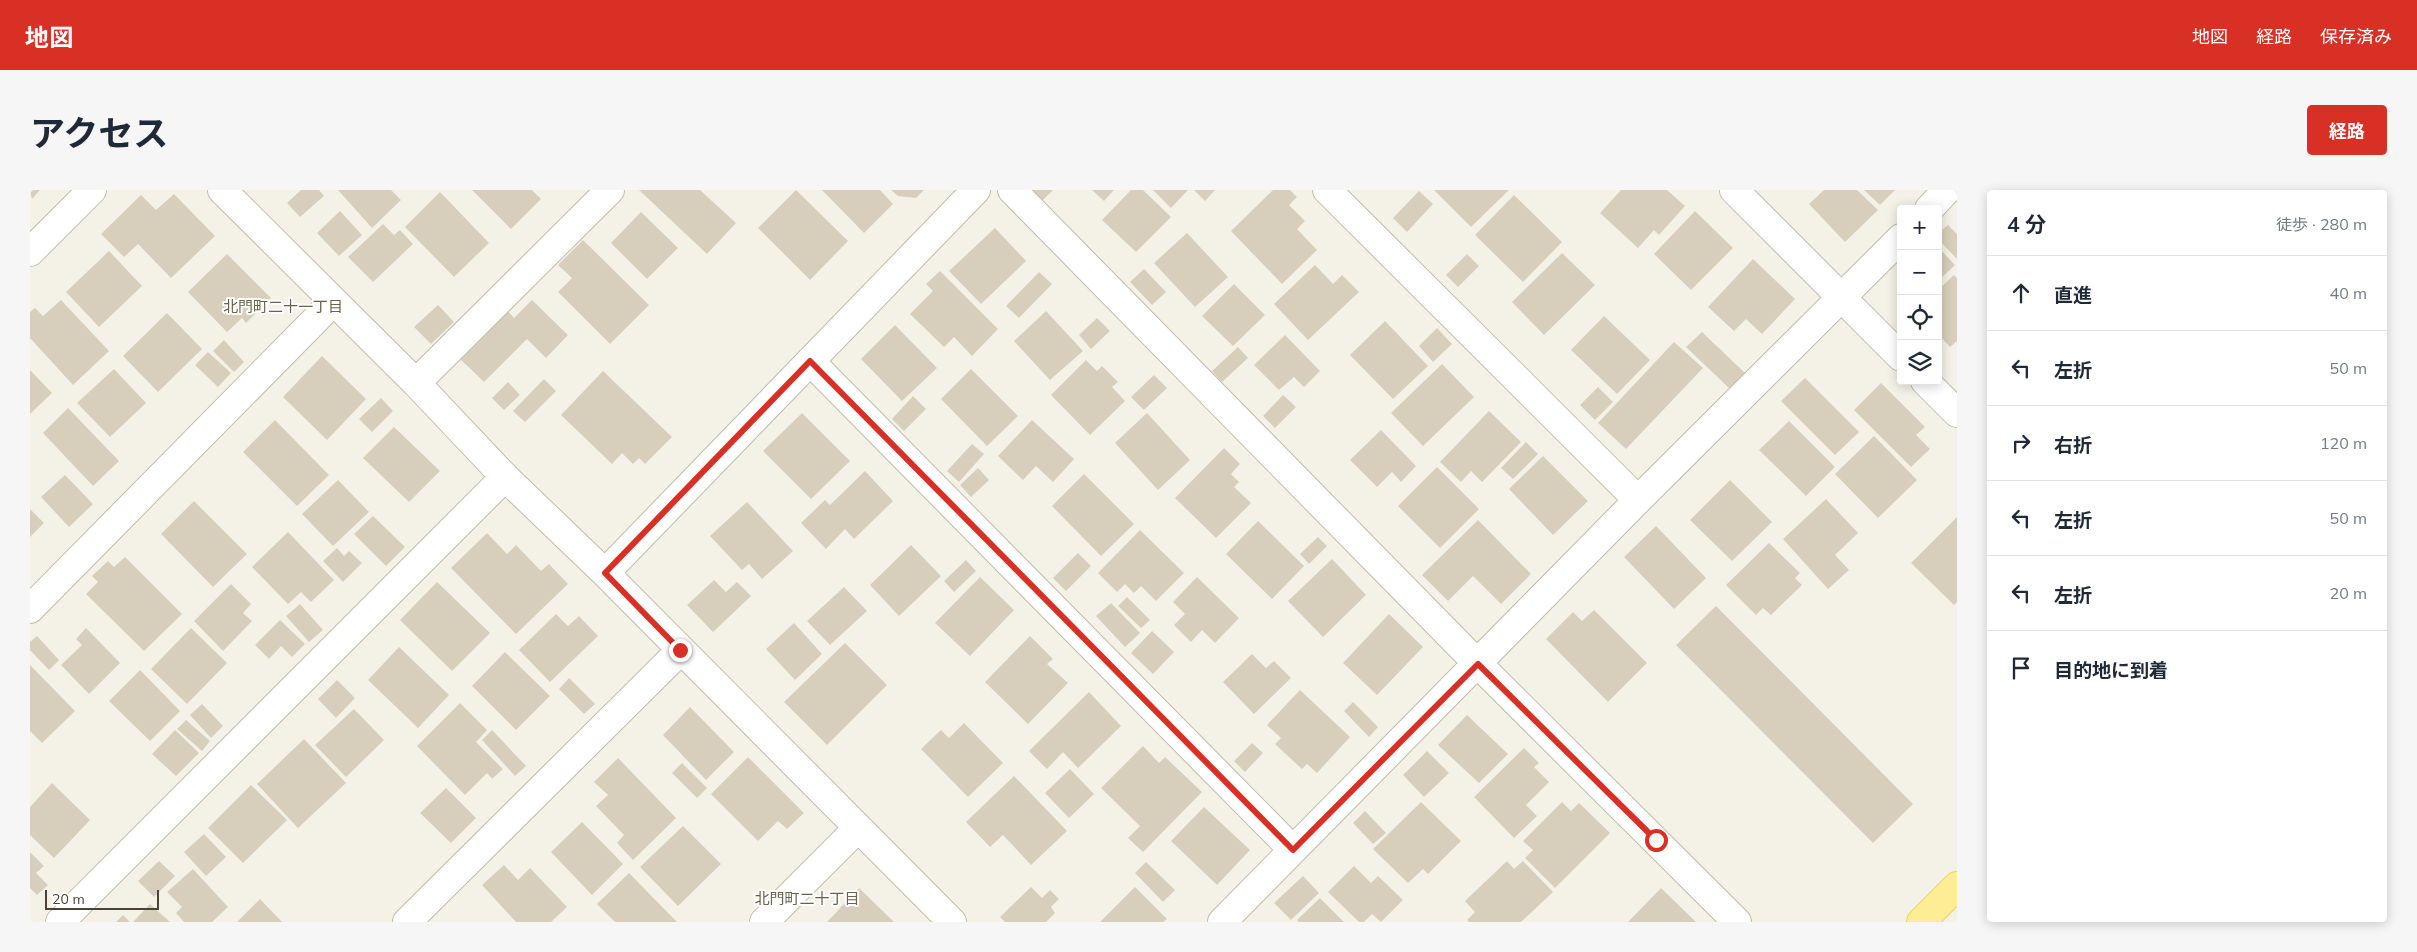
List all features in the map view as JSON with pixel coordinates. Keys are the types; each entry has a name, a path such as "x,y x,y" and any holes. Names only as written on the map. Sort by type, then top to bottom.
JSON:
{"main road":[{"path":"1921,922 1957,886"}],"street":[{"path":"30,252 92,190"},
{"path":"222,190 416,383 505,476 605,573 952,922"},
{"path":"416,383 610,190"},
{"path":"605,573 976,190"},
{"path":"1012,190 1478,664 1738,922"},
{"path":"1328,190 1638,500"},
{"path":"1734,190 1897,353"},
{"path":"1933,205 1947,190"},
{"path":"1222,922 1638,500 1897,242"},
{"path":"30,609 333,302"},
{"path":"810,361 1293,850"},
{"path":"1929,385 1957,413"},
{"path":"60,922 505,476"},
{"path":"407,922 680,650"},
{"path":"764,922 858,828"}],"building":[{"path":"30,190 40,190 32,199"},
{"path":"301,190 319,190 324,196 300,217 287,203"},
{"path":"338,190 391,190 401,200 372,228"},
{"path":"472,190 532,190 541,199 511,229"},
{"path":"639,190 700,190 736,223 707,254"},
{"path":"796,190 848,241 810,280 758,228"},
{"path":"822,190 880,190 893,204 864,233"},
{"path":"891,190 924,190 916,198 898,196"},
{"path":"1032,190 1053,190 1042,201"},
{"path":"1092,190 1114,190 1104,201"},
{"path":"1131,190 1143,190 1171,217 1136,252 1102,220"},
{"path":"1153,190 1188,190 1171,208"},
{"path":"1194,190 1215,190 1205,201"},
{"path":"1273,190 1290,190 1297,197 1289,205 1305,221 1297,229 1317,250 1282,284 1231,231"},
{"path":"1434,190 1509,190 1471,227"},
{"path":"1621,190 1667,190 1685,206 1659,235 1654,230 1638,248 1600,213"},
{"path":"1824,190 1857,190 1878,210 1845,242 1809,204"},
{"path":"1864,190 1895,190 1880,205"},
{"path":"1419,191 1433,204 1407,232 1393,218"},
{"path":"440,192 489,243 454,277 405,227"},
{"path":"174,194 215,236 171,278 138,244 124,257 101,234 141,195 156,210"},
{"path":"1514,195 1562,242 1523,282 1475,235"},
{"path":"340,211 362,235 339,256 317,233"},
{"path":"1695,211 1733,248 1691,290 1654,254"},
{"path":"641,212 678,248 647,279 611,243"},
{"path":"383,224 394,235 400,230 413,244 373,282 348,257"},
{"path":"1948,225 1957,234 1957,259 1942,243 1942,230"},
{"path":"995,228 1026,261 981,304 949,271"},
{"path":"1187,233 1228,277 1195,307 1154,263"},
{"path":"583,240 649,305 610,344 558,292 572,278 558,265"},
{"path":"109,251 142,286 99,327 66,292"},
{"path":"1942,251 1955,265 1942,277"},
{"path":"1562,253 1595,285 1544,335 1512,302"},
{"path":"227,254 271,298 246,323 242,318 227,332 188,292"},
{"path":"1467,254 1479,266 1458,287 1446,275"},
{"path":"1753,259 1795,299 1762,334 1746,319 1734,331 1708,307"},
{"path":"1315,265 1333,284 1342,275 1359,292 1308,340 1274,304"},
{"path":"1144,269 1166,292 1152,305 1130,282"},
{"path":"940,271 998,329 972,356 954,337 944,347 910,314 933,291 926,284"},
{"path":"1039,272 1052,284 1019,318 1006,306"},
{"path":"1954,275 1957,278 1957,341 1950,347 1942,338 1942,286"},
{"path":"1234,284 1265,315 1233,346 1202,316"},
{"path":"61,300 109,351 73,385 30,338 30,312 35,308 43,316"},
{"path":"532,300 568,335 546,358 527,339 484,382 457,356 505,308 514,318"},
{"path":"438,305 454,322 431,344 414,327"},
{"path":"1046,311 1083,351 1050,380 1014,341"},
{"path":"167,313 202,349 158,392 123,356"},
{"path":"1604,316 1650,360 1617,394 1571,350"},
{"path":"1097,318 1110,331 1091,349 1079,335"},
{"path":"1385,321 1428,366 1393,399 1350,355"},
{"path":"895,325 937,368 902,401 861,359"},
{"path":"1437,328 1452,344 1433,362 1419,346"},
{"path":"1702,332 1745,373 1730,389 1686,347"},
{"path":"1285,335 1320,371 1304,387 1294,377 1279,390 1254,365"},
{"path":"224,340 244,362 234,372 213,351"},
{"path":"1674,342 1703,368 1626,449 1598,423"},
{"path":"1238,347 1248,358 1222,382 1212,371"},
{"path":"208,352 231,373 218,387 195,365"},
{"path":"322,356 366,399 327,440 283,397"},
{"path":"1086,360 1097,371 1102,366 1118,382 1112,387 1125,401 1090,435 1051,395"},
{"path":"1442,364 1474,397 1423,446 1391,413"},
{"path":"114,369 146,403 110,437 77,403"},
{"path":"971,369 1018,416 987,446 941,399"},
{"path":"30,370 52,393 30,414"},
{"path":"603,371 672,437 645,464 639,458 633,464 622,453 612,464 561,415"},
{"path":"1154,375 1167,388 1144,410 1131,397"},
{"path":"1805,378 1859,432 1835,455 1781,401"},
{"path":"544,379 556,391 525,422 513,411"},
{"path":"508,382 520,395 504,410 492,398"},
{"path":"1881,383 1925,427 1916,435 1930,449 1911,467 1854,410"},
{"path":"1598,387 1613,402 1595,420 1580,405"},
{"path":"1283,395 1296,407 1275,428 1263,416"},
{"path":"913,396 926,409 904,431 892,419"},
{"path":"381,398 393,411 372,432 359,419"},
{"path":"68,408 119,461 93,486 43,433"},
{"path":"1489,411 1521,442 1482,482 1471,471 1461,482 1440,462"},
{"path":"802,413 850,461 811,499 763,451"},
{"path":"1147,413 1190,460 1158,490 1115,443"},
{"path":"275,420 329,475 297,506 243,452"},
{"path":"1032,420 1074,459 1053,482 1036,466 1023,480 998,456"},
{"path":"1789,421 1835,467 1806,496 1759,450"},
{"path":"394,427 440,471 409,502 363,458"},
{"path":"1381,430 1416,466 1401,482 1392,472 1377,487 1350,460"},
{"path":"1874,436 1917,480 1878,518 1835,474"},
{"path":"1526,442 1538,454 1513,479 1501,468"},
{"path":"972,444 984,454 959,482 947,471"},
{"path":"1224,448 1240,464 1231,474 1239,482 1234,487 1251,503 1216,538 1175,498"},
{"path":"1543,456 1588,501 1553,535 1509,489"},
{"path":"1437,467 1479,509 1440,548 1398,506"},
{"path":"978,468 989,480 971,497 960,485"},
{"path":"865,471 893,501 854,539 845,529 826,549 801,523 825,500 830,505"},
{"path":"1084,474 1134,524 1101,556 1052,506"},
{"path":"65,475 93,504 69,527 41,497"},
{"path":"338,480 369,512 333,546 302,514"},
{"path":"1730,480 1772,522 1732,561 1690,520"},
{"path":"1826,499 1858,533 1835,555 1849,570 1828,589 1783,539"},
{"path":"194,501 247,554 213,587 161,534"},
{"path":"747,502 793,551 762,579 749,564 742,570 710,536"},
{"path":"30,509 44,523 30,537"},
{"path":"373,516 405,547 386,566 354,534"},
{"path":"1957,517 1957,602 1954,605 1911,563"},
{"path":"1478,520 1531,574 1501,604 1473,576 1448,601 1422,575"},
{"path":"1258,521 1304,566 1272,599 1226,554"},
{"path":"1656,526 1706,578 1674,609 1624,557"},
{"path":"1140,530 1184,573 1156,601 1141,586 1134,593 1125,584 1117,592 1098,573"},
{"path":"288,532 334,580 311,602 301,592 288,604 252,567"},
{"path":"487,533 507,554 516,545 541,571 549,564 568,584 516,634 451,568"},
{"path":"1318,537 1327,546 1309,564 1300,554"},
{"path":"1769,543 1800,573 1795,578 1802,585 1771,615 1763,608 1756,615 1726,585"},
{"path":"911,545 941,576 899,616 870,585"},
{"path":"337,548 344,556 349,551 362,563 343,582 323,561"},
{"path":"1078,553 1091,566 1066,591 1053,578"},
{"path":"125,557 182,614 144,651 86,594 98,582 92,576 108,561 114,567"},
{"path":"1332,559 1366,595 1323,637 1288,601"},
{"path":"966,560 976,571 954,592 944,581"},
{"path":"980,577 1014,610 970,656 935,623"},
{"path":"1197,577 1239,618 1215,643 1202,630 1191,642 1174,625 1185,614 1173,602"},
{"path":"714,580 726,592 737,582 751,596 713,632 687,605"},
{"path":"437,582 490,633 452,671 400,620"},
{"path":"231,584 251,604 243,613 252,621 223,651 194,621"},
{"path":"844,587 867,611 830,645 807,621"},
{"path":"1127,597 1150,620 1141,628 1118,606"},
{"path":"1111,603 1140,633 1125,647 1096,616"},
{"path":"300,604 323,630 309,642 286,616"},
{"path":"1716,606 1913,804 1873,843 1676,645"},
{"path":"1594,610 1647,663 1608,702 1546,639 1573,612 1582,621"},
{"path":"556,614 568,626 579,616 598,636 550,682 519,650"},
{"path":"1389,614 1423,647 1377,695 1343,663"},
{"path":"280,620 305,644 292,657 281,646 269,659 255,645"},
{"path":"794,623 822,654 795,680 766,649"},
{"path":"86,628 120,663 89,694 61,665 82,645 76,639"},
{"path":"191,628 227,663 187,704 151,669"},
{"path":"1152,631 1174,652 1153,674 1131,653"},
{"path":"37,636 59,660 49,670 30,650 30,642"},
{"path":"1030,636 1053,659 1047,664 1068,683 1028,724 985,682"},
{"path":"845,643 887,685 827,745 784,702"},
{"path":"399,647 449,695 418,728 368,680"},
{"path":"505,652 550,696 516,730 472,686"},
{"path":"1252,654 1266,668 1274,661 1291,678 1254,714 1223,682"},
{"path":"30,665 75,711 42,743 30,731"},
{"path":"140,670 180,711 150,741 109,701"},
{"path":"569,678 595,704 584,714 559,689"},
{"path":"337,680 355,698 336,718 318,699"},
{"path":"1300,690 1350,737 1317,773 1307,764 1302,769 1275,744 1281,738 1267,725"},
{"path":"1089,692 1121,726 1078,768 1063,752 1047,769 1029,751"},
{"path":"1353,702 1378,727 1369,737 1344,711"},
{"path":"460,703 487,730 476,742 503,769 492,779 487,773 465,795 417,746"},
{"path":"202,704 223,726 211,738 190,715"},
{"path":"690,707 734,752 706,780 663,735"},
{"path":"354,709 384,740 346,777 315,745"},
{"path":"1467,715 1508,754 1479,783 1438,745"},
{"path":"186,720 210,741 202,751 177,729"},
{"path":"964,723 1003,763 968,797 921,749 941,730 949,738"},
{"path":"175,730 199,753 176,776 152,754"},
{"path":"492,730 526,766 515,776 482,740"},
{"path":"304,739 346,783 298,828 257,784"},
{"path":"1252,743 1263,753 1245,772 1234,761"},
{"path":"1143,746 1159,763 1165,757 1202,792 1143,852 1128,838 1140,826 1101,788"},
{"path":"1524,748 1539,763 1534,767 1549,782 1526,805 1537,816 1514,838 1474,797"},
{"path":"1427,751 1449,773 1424,797 1403,775"},
{"path":"748,757 804,813 787,829 778,821 758,841 711,794"},
{"path":"618,758 676,818 633,860 617,843 624,835 596,806 608,795 594,782"},
{"path":"682,763 707,788 697,798 672,773"},
{"path":"1070,769 1094,794 1069,818 1045,793"},
{"path":"1014,776 1067,831 1031,865 1003,835 990,847 966,822"},
{"path":"52,783 90,820 54,858 30,835 30,807"},
{"path":"251,785 287,820 243,863 208,828"},
{"path":"446,788 476,818 451,843 420,813"},
{"path":"1421,802 1461,841 1428,874 1423,869 1408,883 1373,849"},
{"path":"1562,802 1571,811 1579,803 1610,833 1555,888 1525,858 1533,850 1523,841"},
{"path":"1204,807 1250,850 1217,885 1171,841"},
{"path":"1365,811 1386,833 1373,844 1353,823"},
{"path":"582,822 623,864 592,895 551,852"},
{"path":"683,826 721,864 678,906 640,867"},
{"path":"204,834 226,857 206,876 184,852"},
{"path":"30,852 44,866 36,873 48,885 37,895 30,888"},
{"path":"159,861 175,876 154,897 138,881"},
{"path":"1507,861 1514,869 1523,861 1553,892 1521,922 1469,922 1467,920 1475,912 1465,901"},
{"path":"1146,862 1175,890 1163,902 1135,873"},
{"path":"504,865 518,880 530,868 567,907 551,922 516,922 482,885"},
{"path":"1354,866 1371,883 1378,876 1403,900 1381,922 1372,914 1364,922 1359,922 1328,892"},
{"path":"193,869 228,907 212,922 184,922 176,913 182,907 167,892"},
{"path":"629,873 677,922 615,922 597,904"},
{"path":"1303,876 1319,893 1291,920 1274,903"},
{"path":"1031,887 1042,898 1050,890 1059,899 1051,907 1055,913 1046,922 1005,922 1000,917"},
{"path":"1135,887 1167,919 1163,922 1100,922"},
{"path":"859,888 894,922 827,922"},
{"path":"1661,888 1696,922 1628,922"},
{"path":"1320,898 1344,922 1299,922 1297,920"},
{"path":"260,899 282,922 237,922"},
{"path":"150,904 170,922 133,922"},
{"path":"123,915 130,922 116,922"}],"district":[{"name":"北門町二十一丁目","path":"283,307"},
{"name":"北門町二十丁目","path":"807,899"}],"route":[{"path":"680,650 605,573 810,361 1293,850 1478,664 1656,840"}]}
